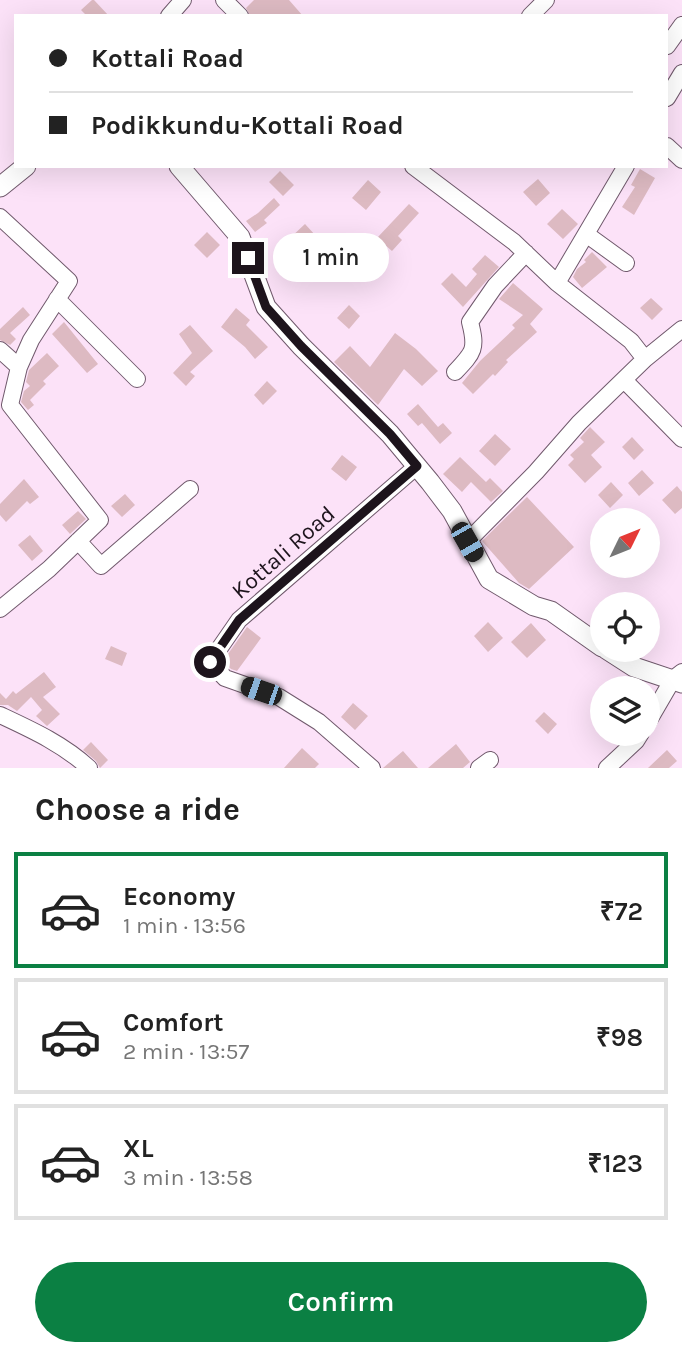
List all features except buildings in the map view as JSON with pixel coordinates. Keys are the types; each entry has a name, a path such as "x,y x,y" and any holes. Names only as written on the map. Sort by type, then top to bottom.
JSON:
{"main road":[{"path":"0,187 24,168"},
{"path":"181,168 240,237 266,307 301,346 390,434 417,466 452,512 489,579 534,606 551,611 590,638"},
{"path":"627,662 635,667 679,678"}],"street":[{"path":"171,14 183,0"},
{"path":"532,14 546,0"},
{"path":"668,46 682,25"},
{"path":"668,50 681,78 668,97"},
{"path":"668,147 682,160"},
{"path":"417,168 526,253 557,283 631,341 645,359"},
{"path":"557,283 625,168"},
{"path":"0,217 69,281 31,340 19,368 10,405 100,520 0,609"},
{"path":"586,234 626,262"},
{"path":"455,372 471,355 476,342 470,322 495,286 526,253"},
{"path":"57,299 137,379"},
{"path":"467,542 536,472 579,423 645,359 682,329"},
{"path":"0,350 19,368"},
{"path":"624,380 682,439"},
{"path":"0,419 13,409"},
{"name":"Kottali Road","path":"373,768 319,722 279,697 225,678 210,662 239,620 417,466"},
{"path":"78,541 101,566 190,489"},
{"path":"660,705 679,678"},
{"path":"0,715 39,733 75,755 89,768"},
{"path":"607,768 631,746"}],"route":[{"path":"210,662 239,620 417,466 390,434 301,346 266,307 248,258"}]}
